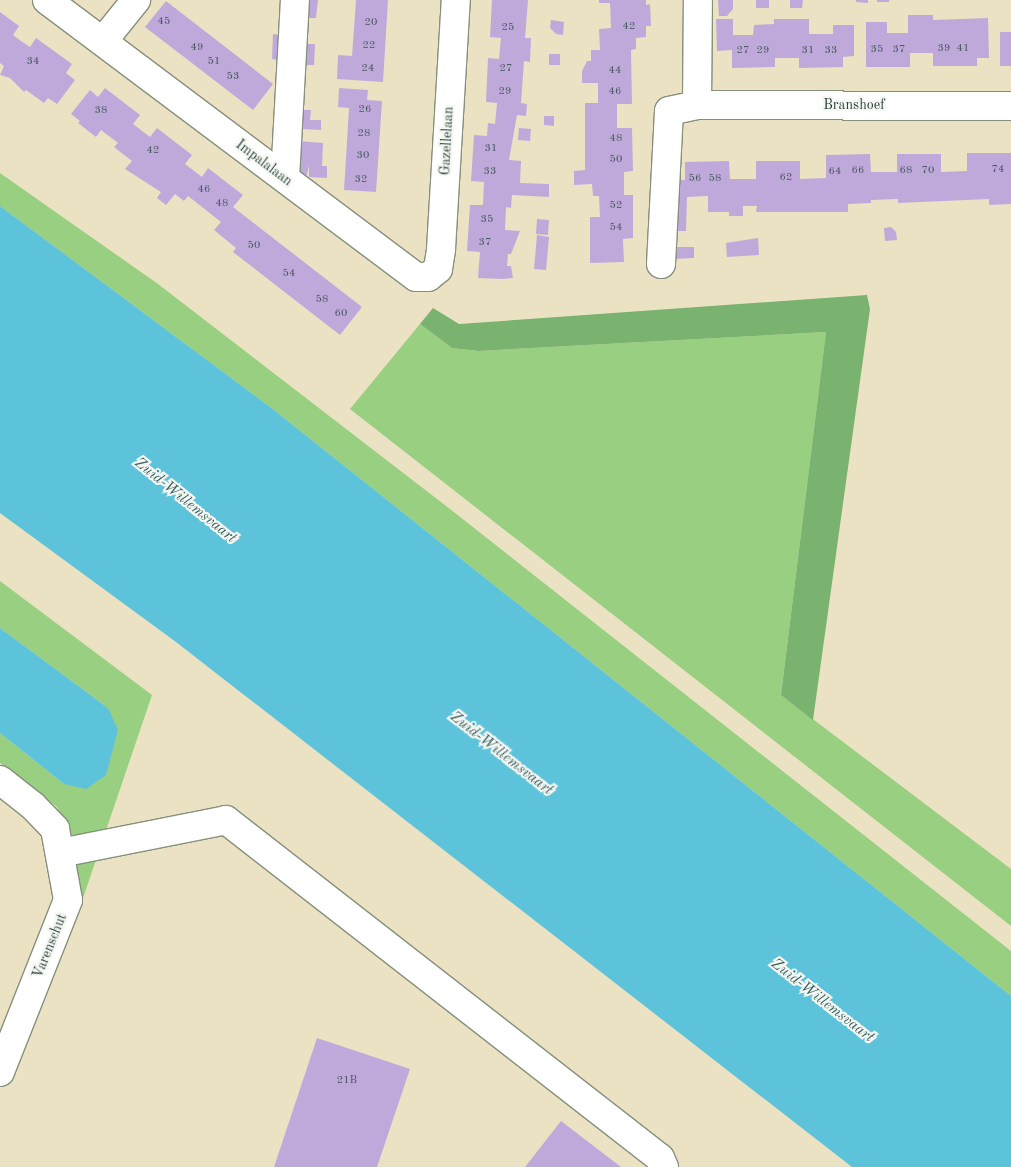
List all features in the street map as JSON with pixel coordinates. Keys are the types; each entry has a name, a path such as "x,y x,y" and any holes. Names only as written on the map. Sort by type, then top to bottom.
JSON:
{"street":[{"name":"Impalalaan","path":"47,0 416,277 428,277"},
{"path":"103,41 136,0"},
{"path":"285,178 295,0"},
{"name":"Gazellelaan","path":"428,277 438,269 441,249 456,0"},
{"path":"697,105 698,0"},
{"name":"Branshoef","path":"661,264 669,111 697,105 1011,106"},
{"name":"Varenschut","path":"0,780 33,806 55,829 68,900 0,1072"},
{"path":"60,853 226,820 660,1158 664,1167"}],"green space":[{"path":"0,173 158,284 450,509 1011,951 1011,996 274,410 0,206"},
{"path":"867,295 870,309 813,720 781,695 826,332 478,351 452,348 420,324 433,308 459,324"},
{"path":"420,324 452,348 478,351 826,332 781,695 1011,869 1011,926 350,409"},
{"path":"0,581 152,695 81,904 66,825 57,807 0,763 0,733 64,784 108,708 0,628"}],"water":[{"name":"Zuid-Willemsvaart","path":"0,206 274,410 1011,996 1011,1167 852,1167 176,642 0,513"},
{"path":"0,628 108,708 118,730 106,775 86,789 64,784 0,733"}],"building":[{"path":"307,0 318,0 316,18 309,18"},
{"path":"356,0 388,0 383,82 337,79 338,55 352,56"},
{"path":"492,0 528,0 525,38 531,38 530,62 524,61 521,103 527,104 526,116 517,115 509,160 521,161 520,183 549,184 549,197 512,195 511,208 506,207 505,230 520,231 511,254 508,254 507,266 511,266 513,278 503,279 478,278 480,252 467,251 470,205 483,205 484,182 471,181 474,135 487,136 488,123 495,124 497,103 486,102 488,58 499,59 501,38 490,37"},
{"path":"599,0 646,0 646,5 650,4 651,26 646,26 646,37 636,38 636,49 631,50 632,104 617,104 617,128 632,128 633,171 624,172 624,195 633,195 633,238 623,239 624,262 590,263 590,217 600,217 599,196 593,196 592,184 574,185 574,171 585,170 585,103 598,103 598,83 582,83 582,71 587,61 591,61 591,50 600,50 599,29 611,28 610,3 599,3"},
{"path":"718,0 733,0 733,9 727,16 719,16"},
{"path":"756,0 769,0 769,8 756,8"},
{"path":"790,0 803,0 802,8 790,8"},
{"path":"856,0 868,0 868,3 856,2"},
{"path":"877,0 889,0 889,2 877,2"},
{"path":"166,1 273,84 253,110 145,27"},
{"path":"0,12 19,26 13,35 21,41 30,47 36,38 72,64 66,73 75,80 57,104 48,98 44,103 26,90 24,92 10,78 0,75 4,66 0,63"},
{"path":"908,15 933,15 933,20 988,18 989,58 977,58 977,66 933,66 933,53 910,53 910,67 866,67 866,22 887,22 887,33 908,33"},
{"path":"716,19 733,19 733,35 753,35 754,25 774,24 774,19 809,19 809,34 833,34 833,25 854,25 854,56 843,57 843,67 799,68 799,58 775,58 775,67 732,68 732,50 717,51"},
{"path":"551,20 564,22 563,35 556,34 550,28"},
{"path":"1000,32 1011,32 1011,66 1000,66"},
{"path":"273,34 282,35 280,60 272,59"},
{"path":"307,44 315,44 314,65 303,65"},
{"path":"549,54 560,54 560,65 549,65"},
{"path":"105,88 140,115 133,124 150,137 157,128 192,155 185,164 202,177 208,168 243,195 233,207 362,307 340,335 233,252 236,248 214,230 221,222 188,196 184,201 175,194 166,205 157,198 161,192 125,169 132,161 114,147 118,143 101,130 96,137 78,123 80,121 71,114 90,90 98,97"},
{"path":"339,88 368,90 367,100 382,101 376,192 344,190 349,108 338,107"},
{"path":"301,110 311,110 310,120 321,120 321,130 302,129"},
{"path":"544,116 554,116 554,126 544,125"},
{"path":"519,128 531,129 530,141 518,140"},
{"path":"298,141 323,143 322,166 327,166 327,178 309,177 309,165 307,175 299,175"},
{"path":"967,153 1011,153 1011,204 989,205 989,199 898,203 898,199 871,200 871,203 848,204 848,212 756,212 757,206 743,206 743,216 729,216 729,212 708,212 708,196 687,197 686,231 672,231 672,180 685,180 685,162 729,161 730,179 756,179 756,161 800,161 800,179 826,178 826,155 870,154 871,172 897,172 897,154 941,154 941,172 967,171"},
{"path":"537,219 549,220 548,235 536,234"},
{"path":"891,227 896,232 897,240 885,241 884,228"},
{"path":"537,235 549,237 546,270 534,269"},
{"path":"758,238 759,255 727,257 726,243"},
{"path":"672,247 694,247 694,258 672,259"},
{"path":"317,1038 410,1069 377,1167 274,1167"},
{"path":"561,1121 621,1167 525,1167"}]}
